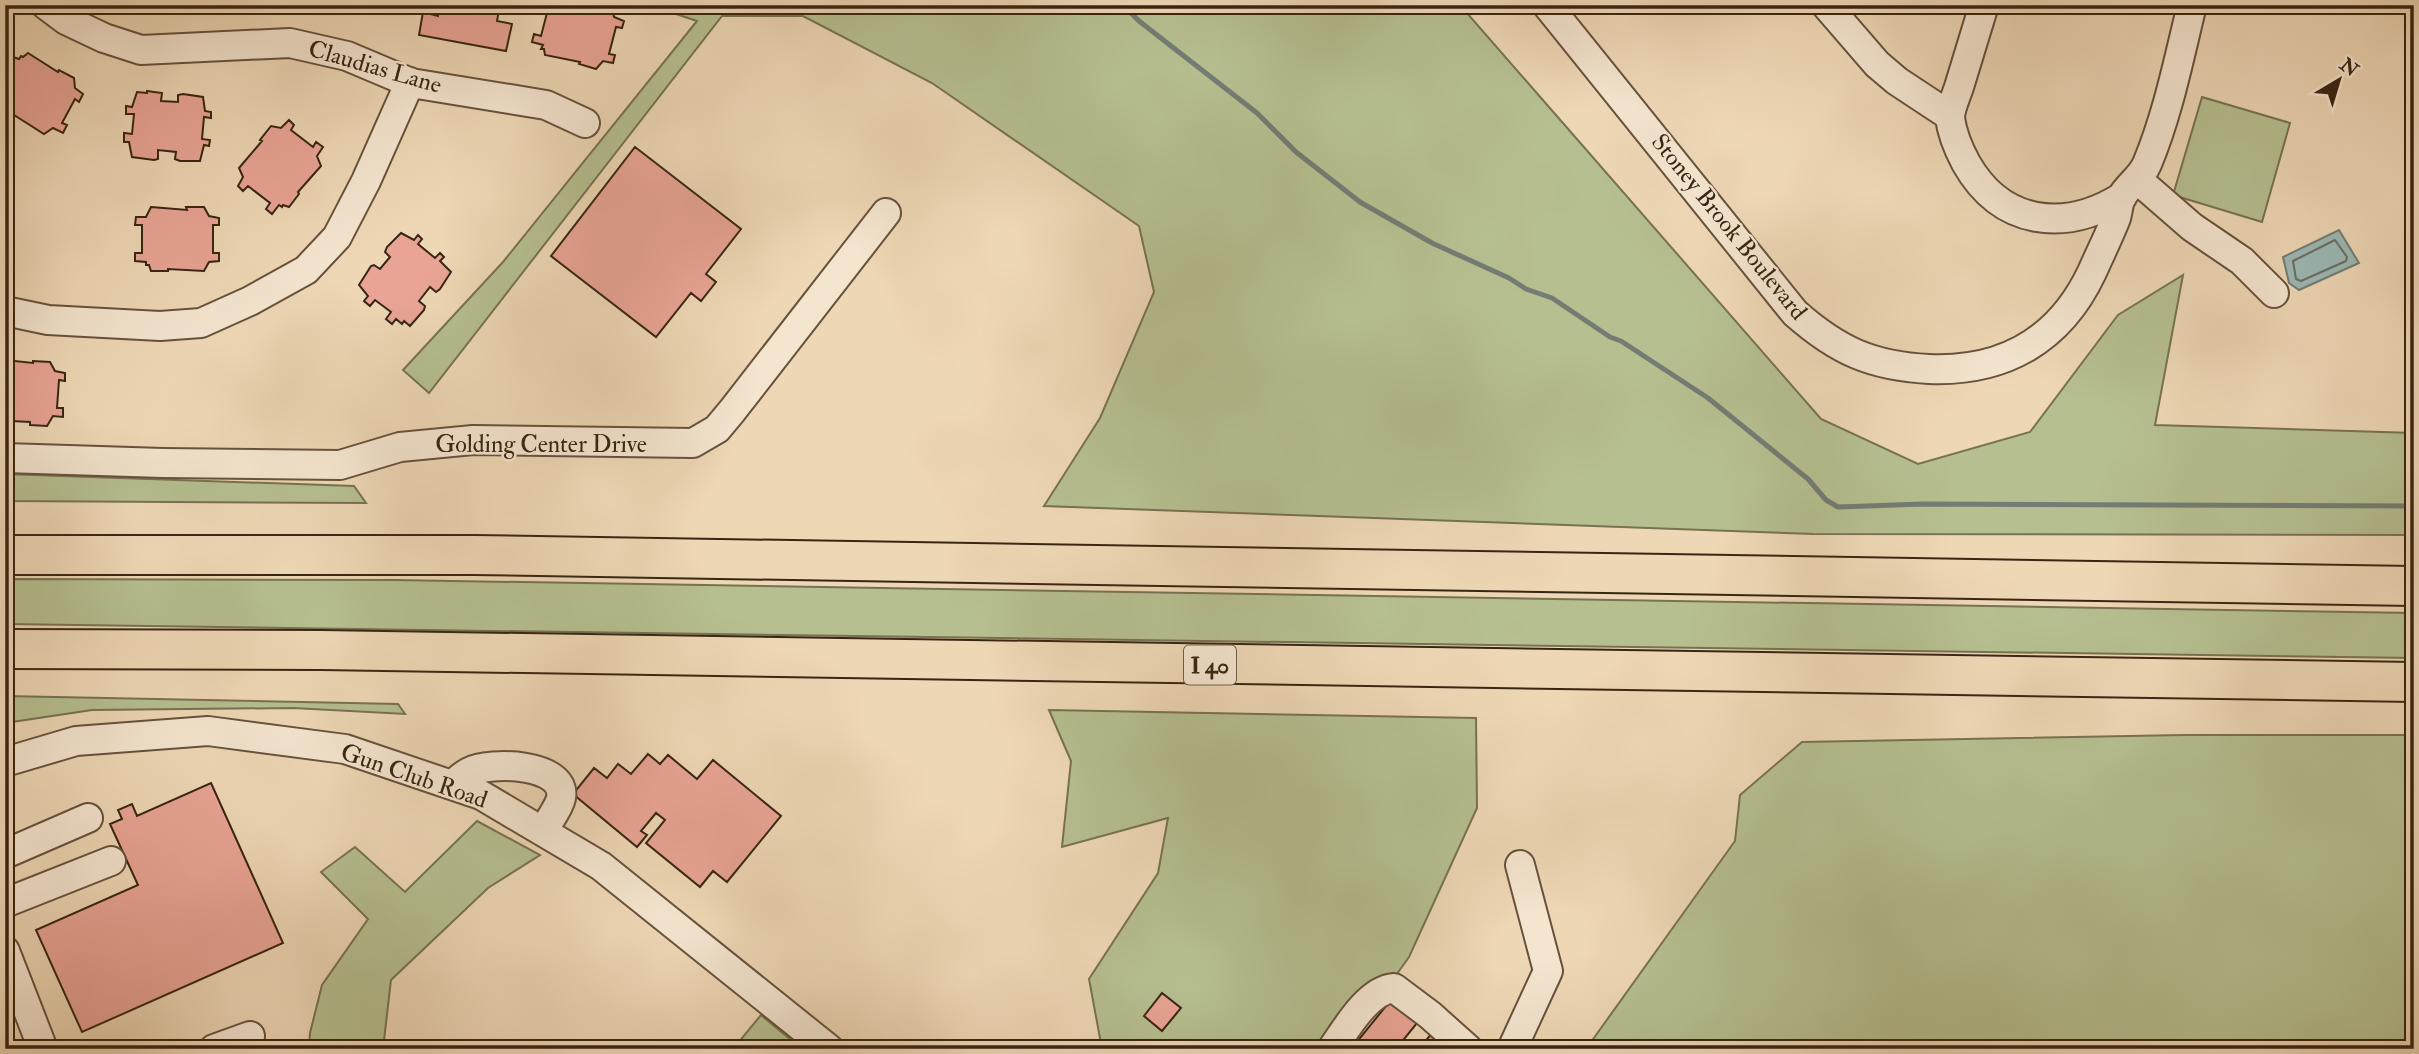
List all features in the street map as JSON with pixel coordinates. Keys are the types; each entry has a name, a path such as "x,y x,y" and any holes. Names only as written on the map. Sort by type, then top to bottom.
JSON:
{"highway":[{"path":"5,555 488,556 2414,586"},
{"name":"I 40","path":"5,649 321,650 2414,682"}],"street":[{"name":"Claudias Lane","path":"46,5 66,20 104,38 141,50 290,43 347,56 410,82 546,104 585,123"},
{"name":"Stoney Brook Boulevard","path":"1547,5 1795,313 1839,347 1857,356 1907,368 1957,370 1985,366 2017,352 2054,327 2091,275 2130,189 2146,167 2160,128 2192,5"},
{"path":"1826,5 1877,64 1898,82 1950,116"},
{"path":"1984,5 1950,116 1960,152 1985,190 2018,212 2038,217 2071,218 2103,209 2130,189 2242,261 2274,293"},
{"path":"5,312 48,320 160,326 201,323 262,295 306,270 337,237 366,181 410,82"},
{"name":"Golding Center Drive","path":"5,458 340,465 400,447 473,440 693,443 717,429 886,213"},
{"name":"Gun Club Road","path":"5,762 76,741 208,731 345,749 481,795 601,866 829,1049"},
{"path":"452,785 470,771 497,765 517,765 553,777 560,786 561,799 543,831"},
{"path":"5,854 88,818"},
{"path":"5,903 111,861"},
{"path":"1512,1049 1548,971 1520,865"},
{"path":"5,951 43,1049"},
{"path":"1332,1049 1372,997 1384,989 1394,988 1468,1049"},
{"path":"214,1049 250,1035"}],"green space":[{"path":"649,5 1460,5 1821,419 1918,464 2030,432 2118,315 2183,275 2155,425 2414,433 2414,535 1813,534 1044,506 1100,418 1154,292 1139,226 932,83 803,16 722,16 429,393 403,370 503,262 697,21"},
{"path":"2202,97 2290,123 2262,222 2173,195"},
{"path":"5,474 354,486 366,503 5,501"},
{"path":"5,579 395,580 2414,613 2414,658 5,624"},
{"path":"5,696 398,704 405,714 293,708 92,710 5,723"},
{"path":"1049,710 1476,718 1477,808 1409,957 1343,1049 1102,1049 1089,979 1158,873 1168,818 1062,847 1071,761"},
{"path":"2184,735 2414,735 2414,1049 1586,1049 1735,841 1740,795 1802,742"},
{"path":"477,821 540,855 488,888 391,980 383,1049 309,1049 310,1033 322,985 368,919 321,872 355,847 405,892"},
{"path":"761,1015 802,1049 733,1049"}],"water":[{"path":"2339,230 2359,263 2299,290 2289,283 2283,257"}],"building":[{"path":"440,5 500,5 497,21 512,24 506,51 419,35 423,12 438,16"},
{"path":"541,7 612,7 614,17 624,21 622,28 616,27 609,54 615,55 613,63 603,61 596,69 579,64 580,62 545,55 544,49 541,49 543,45 532,42 534,34 541,36 548,9"},
{"path":"28,53 58,72 59,70 74,78 75,88 83,94 79,102 75,99 62,123 67,125 63,133 53,128 44,134 14,115 13,118 5,113 5,79 13,65 7,62 10,56 19,59"},
{"path":"137,92 162,93 161,101 178,102 178,95 183,94 203,97 205,111 211,112 211,118 204,117 202,139 210,140 209,146 204,145 200,161 180,161 175,159 176,152 158,150 158,159 132,157 129,142 124,142 124,133 132,134 134,114 126,114 126,106 132,107"},
{"path":"289,120 294,125 291,130 313,147 316,142 323,147 317,156 321,166 298,192 289,207 279,205 272,214 266,209 270,203 248,186 243,191 238,186 243,177 239,168 271,126 281,128"},
{"path":"635,147 741,229 706,274 716,282 701,301 691,293 656,337 551,256"},
{"path":"151,207 187,210 186,207 204,207 209,216 219,218 219,225 213,225 213,253 219,253 219,261 209,262 204,271 151,271 146,262 135,261 135,253 142,253 142,225 135,225 136,217 146,217"},
{"path":"401,233 414,240 418,235 422,239 418,244 435,258 440,253 444,257 440,261 451,272 440,289 436,292 430,287 419,301 425,306 424,310 410,326 396,319 392,324 386,319 391,312 375,300 370,306 364,301 368,296 359,285 371,266 380,269 390,257 385,252 387,247"},
{"path":"5,360 50,362 55,371 65,373 65,381 59,380 57,408 63,408 63,417 53,416 47,426 12,421 12,424 5,424"},
{"path":"648,754 660,764 668,755 697,779 713,760 781,816 727,882 713,871 700,887 646,843 665,820 656,813 641,831 647,835 637,847 573,794 594,768 607,778 618,764 631,774"},
{"path":"211,783 283,943 82,1032 36,930 138,885 110,824 122,819 118,810 132,804 137,816"},
{"path":"1162,993 1181,1008 1162,1031 1144,1016"},
{"path":"1395,995 1422,1017 1396,1049 1351,1049"},
{"path":"1436,1028 1453,1049 1419,1049"}],"waterway":[{"path":"1123,5 1139,21 1257,113 1296,152 1360,202 1432,243 1509,278 1526,289 1552,298 1610,337 1621,341 1708,398 1808,479 1826,500 1838,507 1923,504 2414,506"}]}
